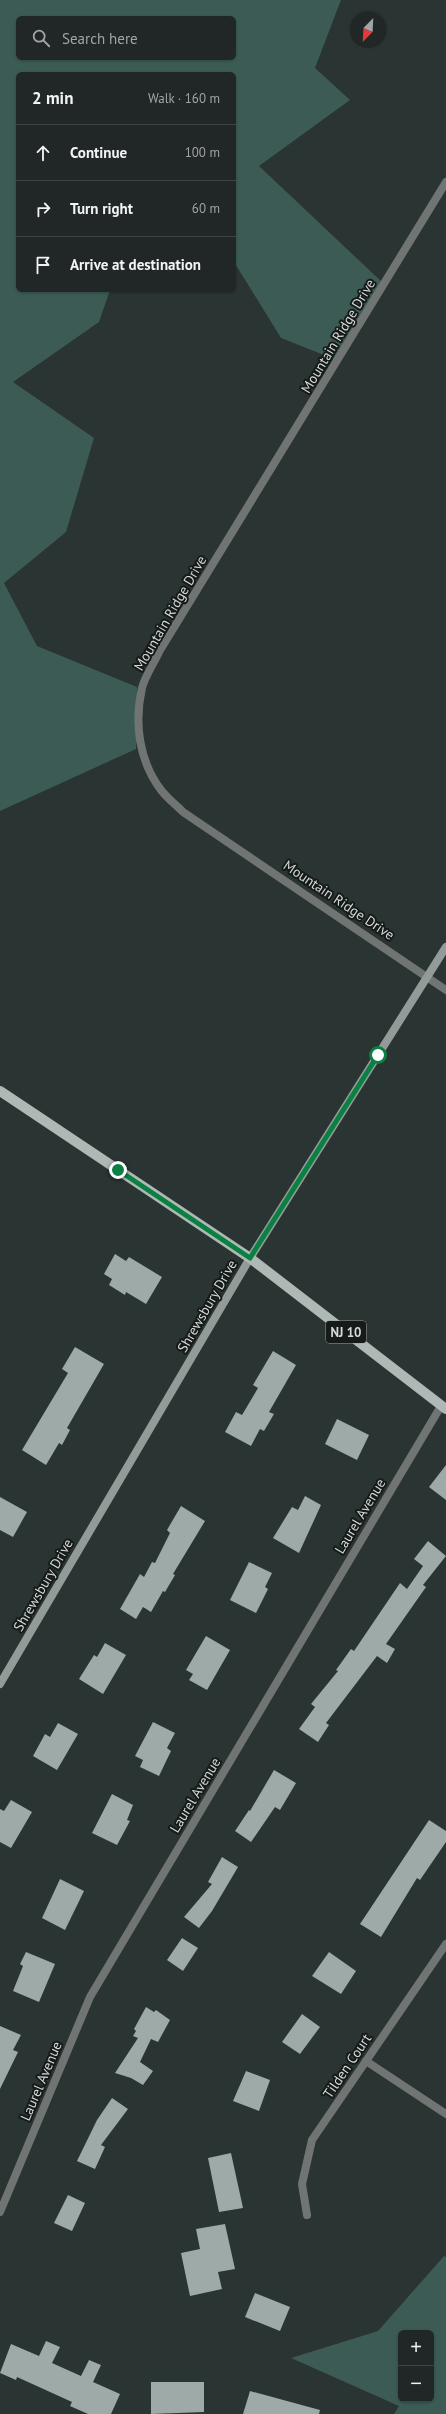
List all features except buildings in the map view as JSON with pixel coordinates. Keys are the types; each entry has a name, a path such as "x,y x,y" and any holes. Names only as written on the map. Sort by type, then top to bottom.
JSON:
{"main road":[{"name":"Shrewsbury Drive","path":"0,1684 250,1258 446,947"},
{"name":"NJ 10","path":"0,1091 250,1258 444,1408"}],"street":[{"name":"Mountain Ridge Drive","path":"446,182 159,652 142,687 138,723 141,747 148,770 162,791 183,812 446,990"},
{"name":"Laurel Avenue","path":"0,2212 90,1997 444,1408"},
{"name":"Tilden Court","path":"307,2215 302,2184 312,2140 446,1944"},
{"path":"366,2062 446,2114"}],"green space":[{"path":"0,0 341,0 315,68 350,100 259,166 383,283 334,359 281,338 236,265 236,72 16,72 16,292 109,292 99,322 13,382 94,438 66,532 4,583 37,646 137,687 136,749 0,811"},
{"path":"444,2256 446,2257 446,2414 394,2414 399,2406 291,2358 378,2331"}],"route":[{"path":"118,1170 250,1258 378,1055"}]}
